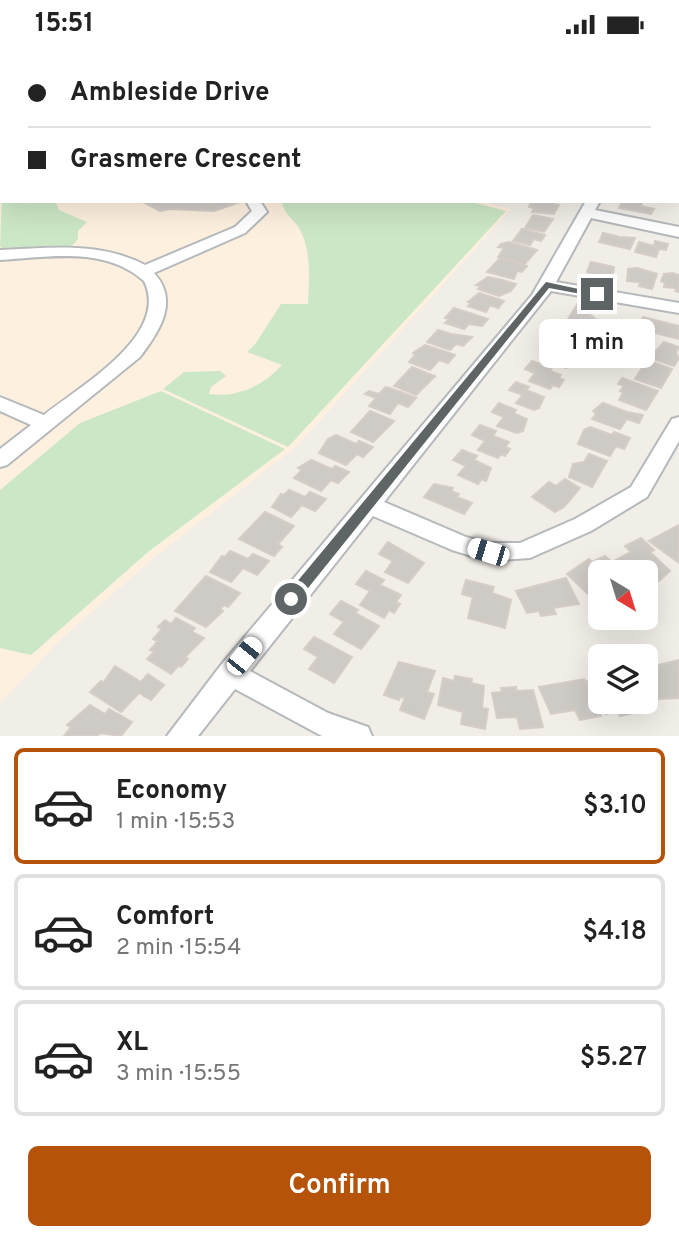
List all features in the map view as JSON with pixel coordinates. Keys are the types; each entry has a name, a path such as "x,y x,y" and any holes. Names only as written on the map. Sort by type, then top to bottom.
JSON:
{"street":[{"path":"145,271 240,230 260,212 254,203"},
{"path":"181,736 546,285 590,207 679,232"},
{"path":"0,255 101,253 145,271 156,284 160,312 152,332 134,353 0,460"},
{"path":"546,285 679,308"},
{"path":"0,403 44,423"},
{"path":"369,505 469,547 488,552 522,552 583,524 639,492 676,434"},
{"path":"230,673 320,723 358,736"}],"shaded area":[{"path":"0,203 486,203 511,209 297,446 156,556 59,641 0,703"}],"green space":[{"path":"2,203 56,203 59,210 87,222 78,231 78,239 71,247 0,246"},
{"path":"475,203 506,211 288,447 163,389 184,372 220,371 226,376 211,387 209,394 230,394 249,389 267,379 282,365 247,352 256,343 281,304 308,304 309,265 306,246 299,228 286,213 283,205"},
{"path":"161,391 285,449 148,552 31,655 0,648 0,490 80,423"}],"building":[{"path":"145,203 211,203 210,205 237,203 214,211 160,211"},
{"path":"622,203 642,203 641,206 654,209 651,214 619,208"},
{"path":"530,204 559,205 554,214 532,212 534,208 529,207"},
{"path":"533,215 553,219 544,232 525,228"},
{"path":"522,229 545,235 541,241 534,239 530,245 513,241"},
{"path":"603,233 635,238 630,249 599,242"},
{"path":"655,241 668,244 666,250 659,249 656,257 635,252 639,242 654,246"},
{"path":"509,242 537,250 525,264 498,257 504,248 498,247"},
{"path":"500,258 527,266 522,272 517,271 514,279 487,272"},
{"path":"591,262 614,267 612,281 587,272"},
{"path":"637,268 657,274 652,289 639,286 640,282 627,281 628,269"},
{"path":"664,274 679,275 679,292 675,291 676,288 664,287 665,283 661,281"},
{"path":"488,277 516,284 511,291 499,296 478,289 481,286 476,285"},
{"path":"479,293 504,301 498,308 490,305 486,312 468,306 471,303 468,302"},
{"path":"578,303 592,307 588,313 597,320 594,325 589,323 586,327 567,321"},
{"path":"454,308 488,319 482,326 469,324 464,329 445,323 449,319 445,318"},
{"path":"643,317 679,326 679,339 639,329"},
{"path":"564,323 587,330 580,340 585,342 580,348 554,339"},
{"path":"438,330 472,337 463,346 456,344 450,350 427,342"},
{"path":"548,341 562,346 559,349 576,355 573,359 578,362 566,368 549,361 555,353 542,348"},
{"path":"664,342 679,347 676,353 679,358 674,366 653,359 653,354"},
{"path":"425,345 455,355 448,363 439,360 430,370 409,362 415,355 413,353"},
{"path":"647,360 672,369 661,388 635,379"},
{"path":"532,361 552,368 550,371 561,375 559,378 564,380 559,387 553,385 550,389 529,381 535,373 525,369"},
{"path":"412,367 435,376 416,395 394,386"},
{"path":"622,378 658,391 646,410 619,400 624,386 618,384"},
{"path":"516,382 529,387 526,390 544,397 539,408 534,410 516,403 523,395 509,390"},
{"path":"386,387 416,398 408,407 398,403 390,414 369,406 376,398 365,394 369,391 379,394"},
{"path":"499,403 516,410 513,413 527,419 523,431 517,433 497,426 504,417 492,412"},
{"path":"603,403 643,415 639,423 627,419 620,429 592,419 596,414 593,411"},
{"path":"370,411 394,421 373,442 351,432"},
{"path":"480,425 496,431 493,436 509,442 505,447 510,449 505,456 501,454 498,458 478,450 485,441 472,435"},
{"path":"590,427 630,438 624,449 616,446 610,456 578,444 584,430"},
{"path":"336,435 356,444 359,441 373,447 363,457 357,454 346,465 319,453 328,439"},
{"path":"462,450 477,456 474,460 491,468 486,481 482,479 478,484 458,475 466,466 453,460"},
{"path":"589,454 607,461 592,487 569,477 573,464 584,462"},
{"path":"311,460 332,469 335,466 349,472 338,483 331,480 321,491 294,478 302,470 298,468"},
{"path":"565,479 580,488 564,507 555,512 532,497 549,482 556,486"},
{"path":"434,484 453,488 451,491 459,494 457,497 472,503 464,514 424,497"},
{"path":"289,490 305,497 310,492 326,499 315,511 302,505 291,517 272,507 281,494 284,495"},
{"path":"265,512 294,526 278,544 282,547 274,556 239,539"},
{"path":"679,525 679,563 649,541"},
{"path":"641,538 654,550 650,552 670,571 659,581 658,560 616,560 631,552 625,546"},
{"path":"388,542 424,563 408,583 385,572 393,561 379,554"},
{"path":"230,551 248,559 253,554 269,561 257,575 243,568 231,582 210,572 222,556 225,557"},
{"path":"590,560 588,594 567,574"},
{"path":"366,571 384,580 380,585 401,595 396,602 400,604 394,613 389,610 384,618 360,605 370,591 356,584"},
{"path":"206,576 240,593 228,607 224,605 220,609 223,611 206,627 175,611"},
{"path":"566,578 579,604 553,608 556,614 541,616 539,611 527,613 516,591"},
{"path":"466,580 494,587 492,593 511,600 505,628 468,618 473,597 462,594"},
{"path":"341,601 358,610 355,613 379,626 361,649 334,634 344,622 330,614"},
{"path":"176,618 195,628 192,632 204,638 185,657 188,659 181,667 179,665 171,674 147,659 154,652 150,650 158,641 153,639 162,629 158,627 165,620 171,624"},
{"path":"314,637 352,657 334,683 309,669 318,657 304,649"},
{"path":"679,660 679,698 658,699 658,665"},
{"path":"399,662 435,671 427,692 434,694 424,719 400,710 405,698 400,697 399,700 384,695"},
{"path":"115,666 141,682 148,674 164,685 151,700 139,693 121,712 90,692 101,681 103,683"},
{"path":"455,676 472,679 471,683 484,686 482,708 488,709 485,729 461,724 463,712 438,705 443,678 454,681"},
{"path":"584,679 588,688 588,714 601,716 580,720 575,710 551,714 539,687"},
{"path":"516,687 516,691 533,690 543,727 520,729 517,717 497,718 492,693 502,692 501,688"},
{"path":"90,705 105,714 109,709 132,722 121,736 100,733 97,736 64,736 71,727 67,725"}],"route":[{"path":"291,599 540,297 546,285 597,294"}]}
